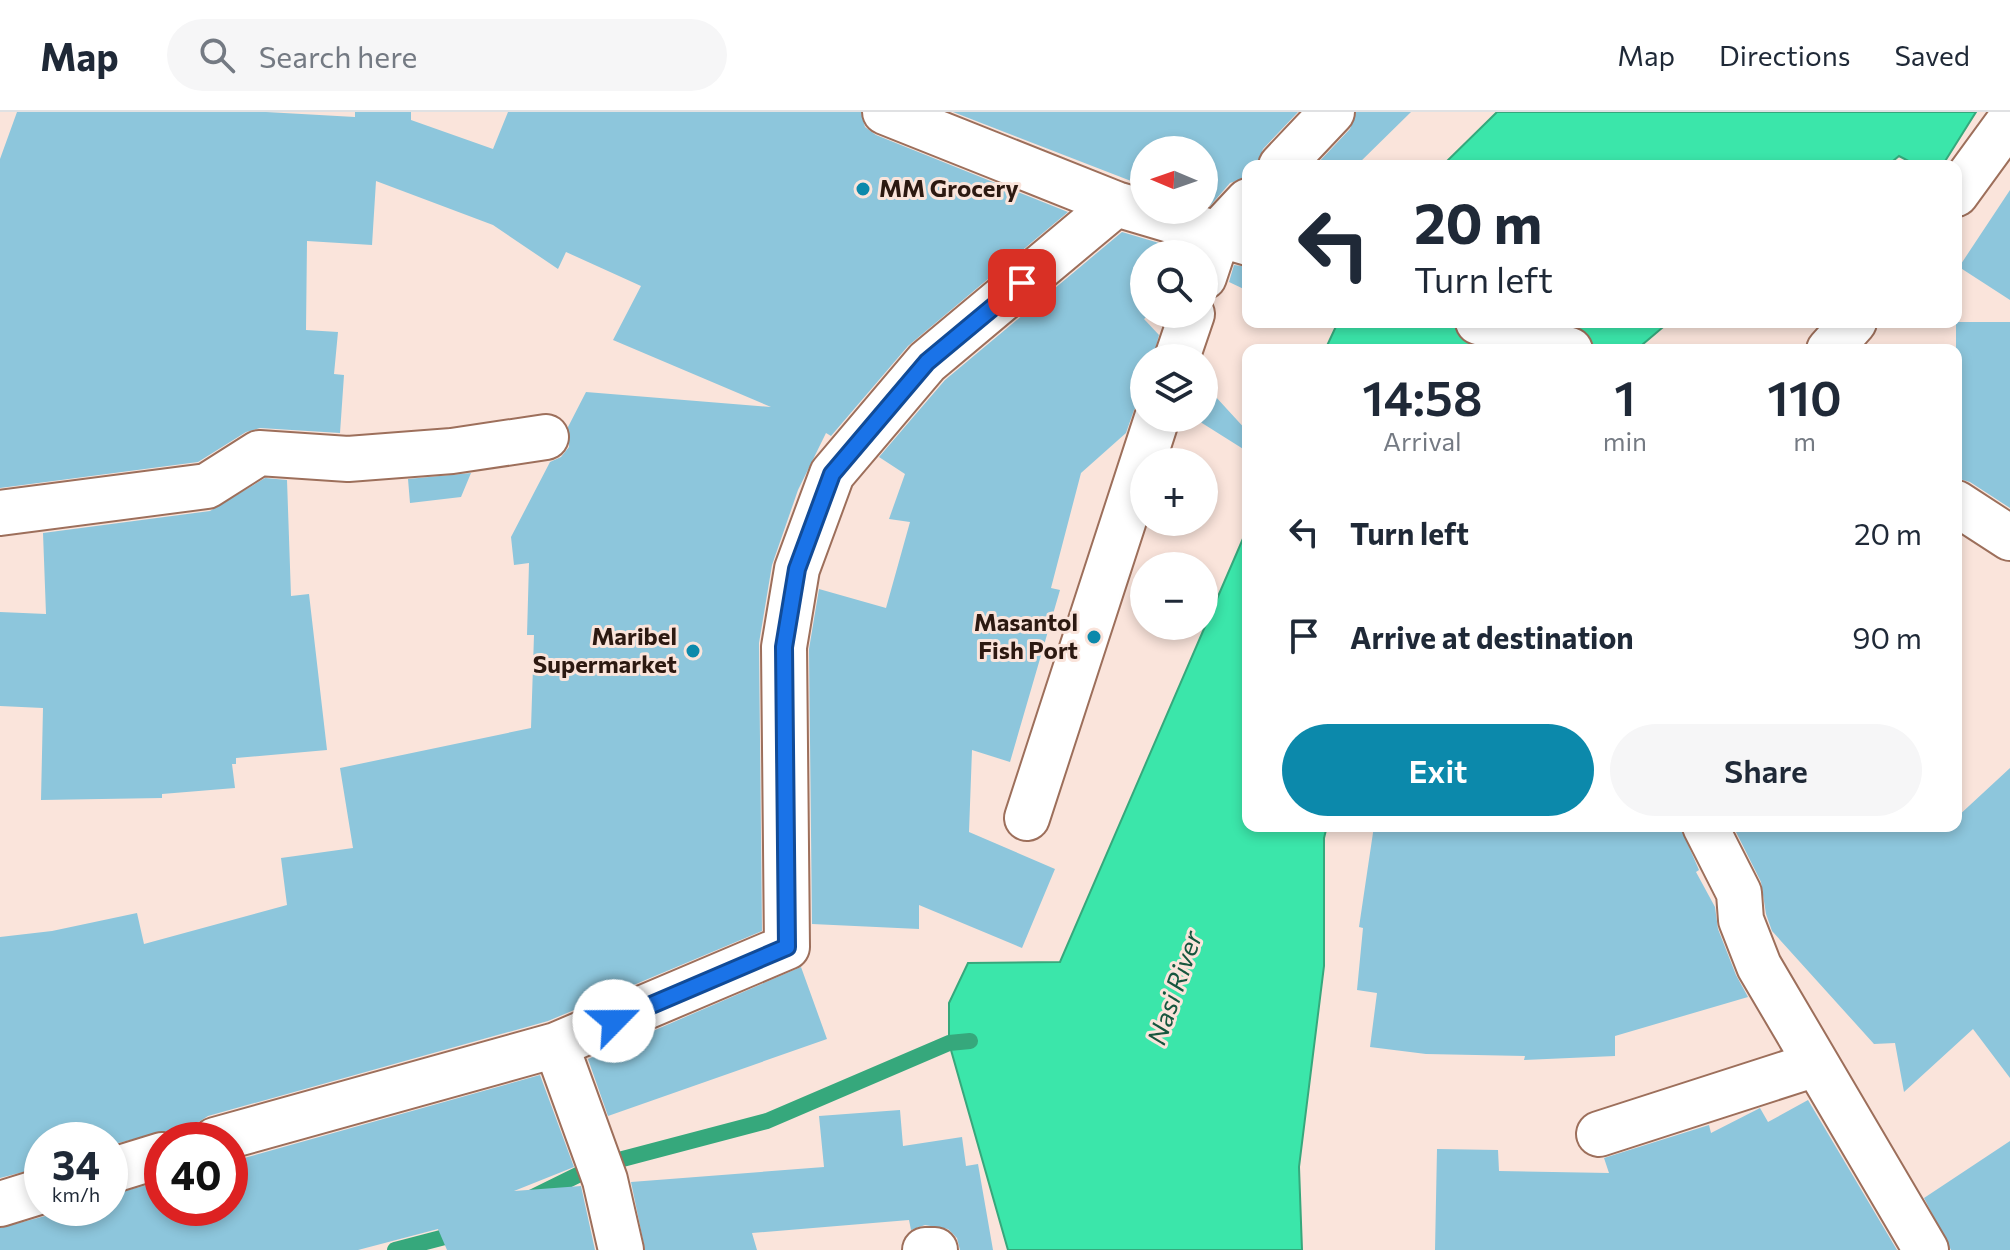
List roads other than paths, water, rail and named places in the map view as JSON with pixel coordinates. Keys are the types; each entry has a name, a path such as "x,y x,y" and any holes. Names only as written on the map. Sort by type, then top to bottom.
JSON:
{"street":[{"path":"885,112 1116,204 1238,225 1218,256"},
{"path":"1287,160 1332,112"},
{"path":"1962,186 2010,120"},
{"path":"248,1131 556,1045 787,947 784,647 797,569 832,474 927,362 1116,204"},
{"path":"1498,328 1550,344"},
{"path":"1834,344 1849,328"},
{"path":"1027,818 1152,432"},
{"path":"0,513 207,486 259,453 348,459 452,451 546,437"},
{"path":"1962,507 2010,538"},
{"path":"1708,832 1739,893 1741,920 1759,966 1926,1250"},
{"path":"556,1045 598,1165 621,1250"},
{"path":"1599,1134 1816,1064"},
{"path":"0,1204 24,1197"},
{"path":"925,1250 935,1250"}],"water":[{"path":"1497,112 1976,112 1946,160 1907,160 1899,156 1894,160 1448,160"},
{"path":"1335,328 1662,328 1643,344 1328,344"},
{"name":"Nasi River","path":"1242,541 1242,832 1326,832 1324,966 1299,1167 1302,1250 1008,1250 949,1043 949,1003 968,963 1060,962 1199,640 1218,640 1218,596"}],"waterway":[{"path":"531,1198 596,1166 767,1121 949,1043 970,1041"},
{"path":"395,1250 460,1233"}],"place":[{"name":"MM Grocery","path":"863,189"},
{"name":"Masantol Fish Port","path":"1094,637"},
{"name":"Maribel Supermarket","path":"693,651"}]}
